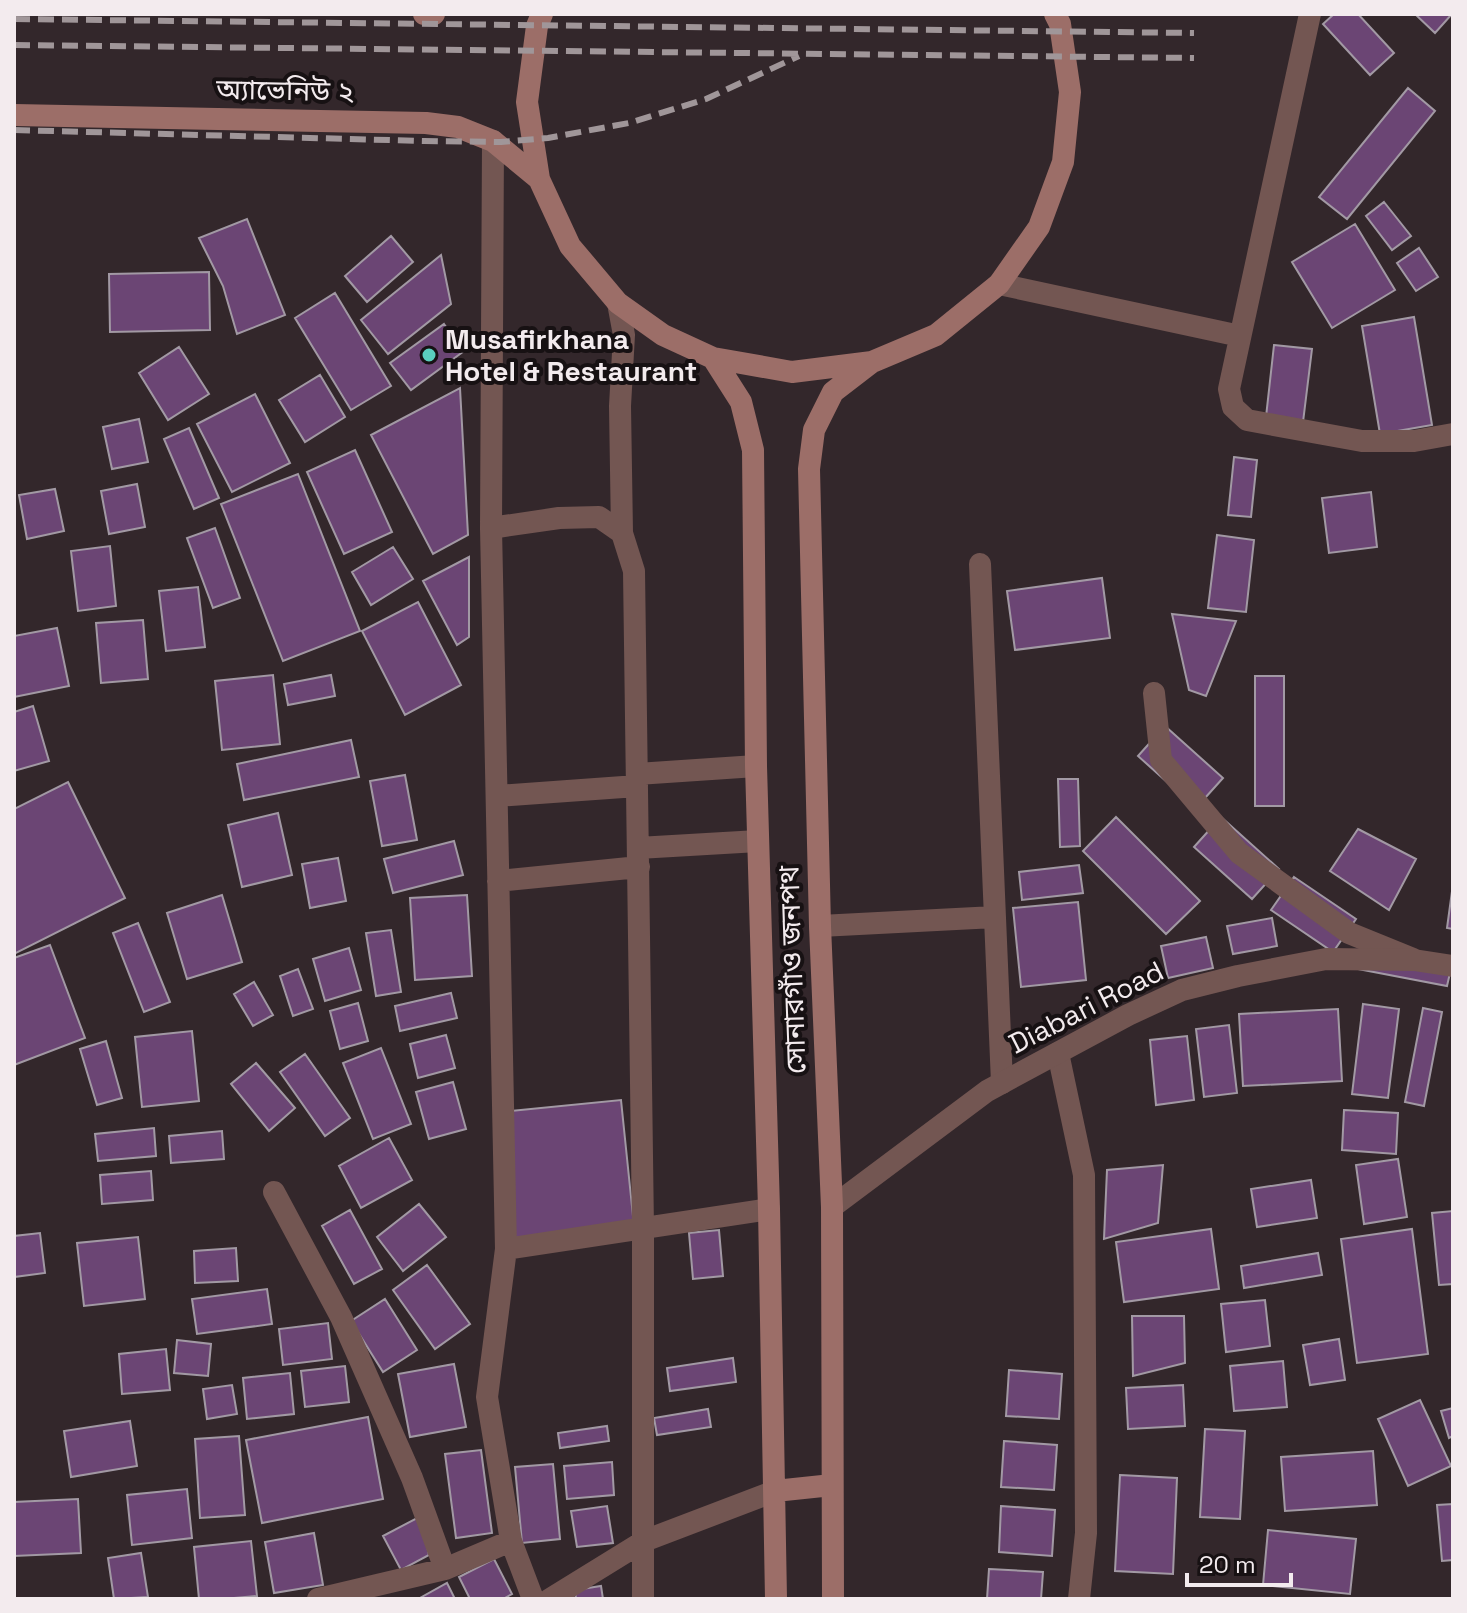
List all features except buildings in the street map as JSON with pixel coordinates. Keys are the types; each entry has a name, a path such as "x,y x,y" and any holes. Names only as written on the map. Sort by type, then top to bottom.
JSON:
{"main road":[{"path":"424,14 434,14"},
{"name":"সোনারগাঁও জনপথ","path":"542,14 537,26 527,102 539,179 570,246 618,303 663,335 713,358 792,372 872,362"},
{"name":"সোনারগাঁও জনপথ","path":"833,1599 832,1207 820,926 809,469 814,430 833,392 872,362 936,335 999,284 1039,227 1063,162 1070,92 1060,24 1055,14"},
{"name":"অ্যাভেনিউ ২","path":"14,115 426,123 458,127 493,141 539,179"},
{"name":"সোনারগাঁও জনপথ","path":"713,358 741,402 753,450 756,766 776,1599"},
{"path":"775,1491 832,1485"}],"street":[{"path":"1310,14 1229,389 1233,407 1247,420 1362,441 1414,441 1453,434"},
{"path":"493,141 491,528 506,1249 487,1397 511,1541 533,1599"},
{"path":"999,284 1240,336"},
{"path":"618,303 624,335 620,406 622,533 634,571 643,1229 643,1599"},
{"path":"491,528 559,518 599,517 622,533"},
{"path":"980,564 1002,1083"},
{"path":"1154,693 1161,760 1239,853 1349,933 1414,960"},
{"path":"497,796 756,766"},
{"path":"498,881 638,857 758,841"},
{"path":"820,926 995,917"},
{"name":"Diabari Road","path":"832,1207 987,1091 1128,1015 1182,990 1326,959 1414,960 1453,966"},
{"path":"1058,1053 1084,1175 1086,1533 1079,1599"},
{"path":"274,1192 341,1317 412,1478 445,1569"},
{"path":"506,1249 769,1209"},
{"path":"550,1599 644,1541 775,1491"},
{"path":"318,1599 445,1569 511,1541"}],"railway":[{"path":"14,19 1194,33"},
{"path":"14,45 1194,58"},
{"path":"14,130 424,141 501,142 548,138 629,123 706,99 799,56"}],"place":[{"name":"Musafirkhana Hotel & Restaurant","path":"429,355"}]}
